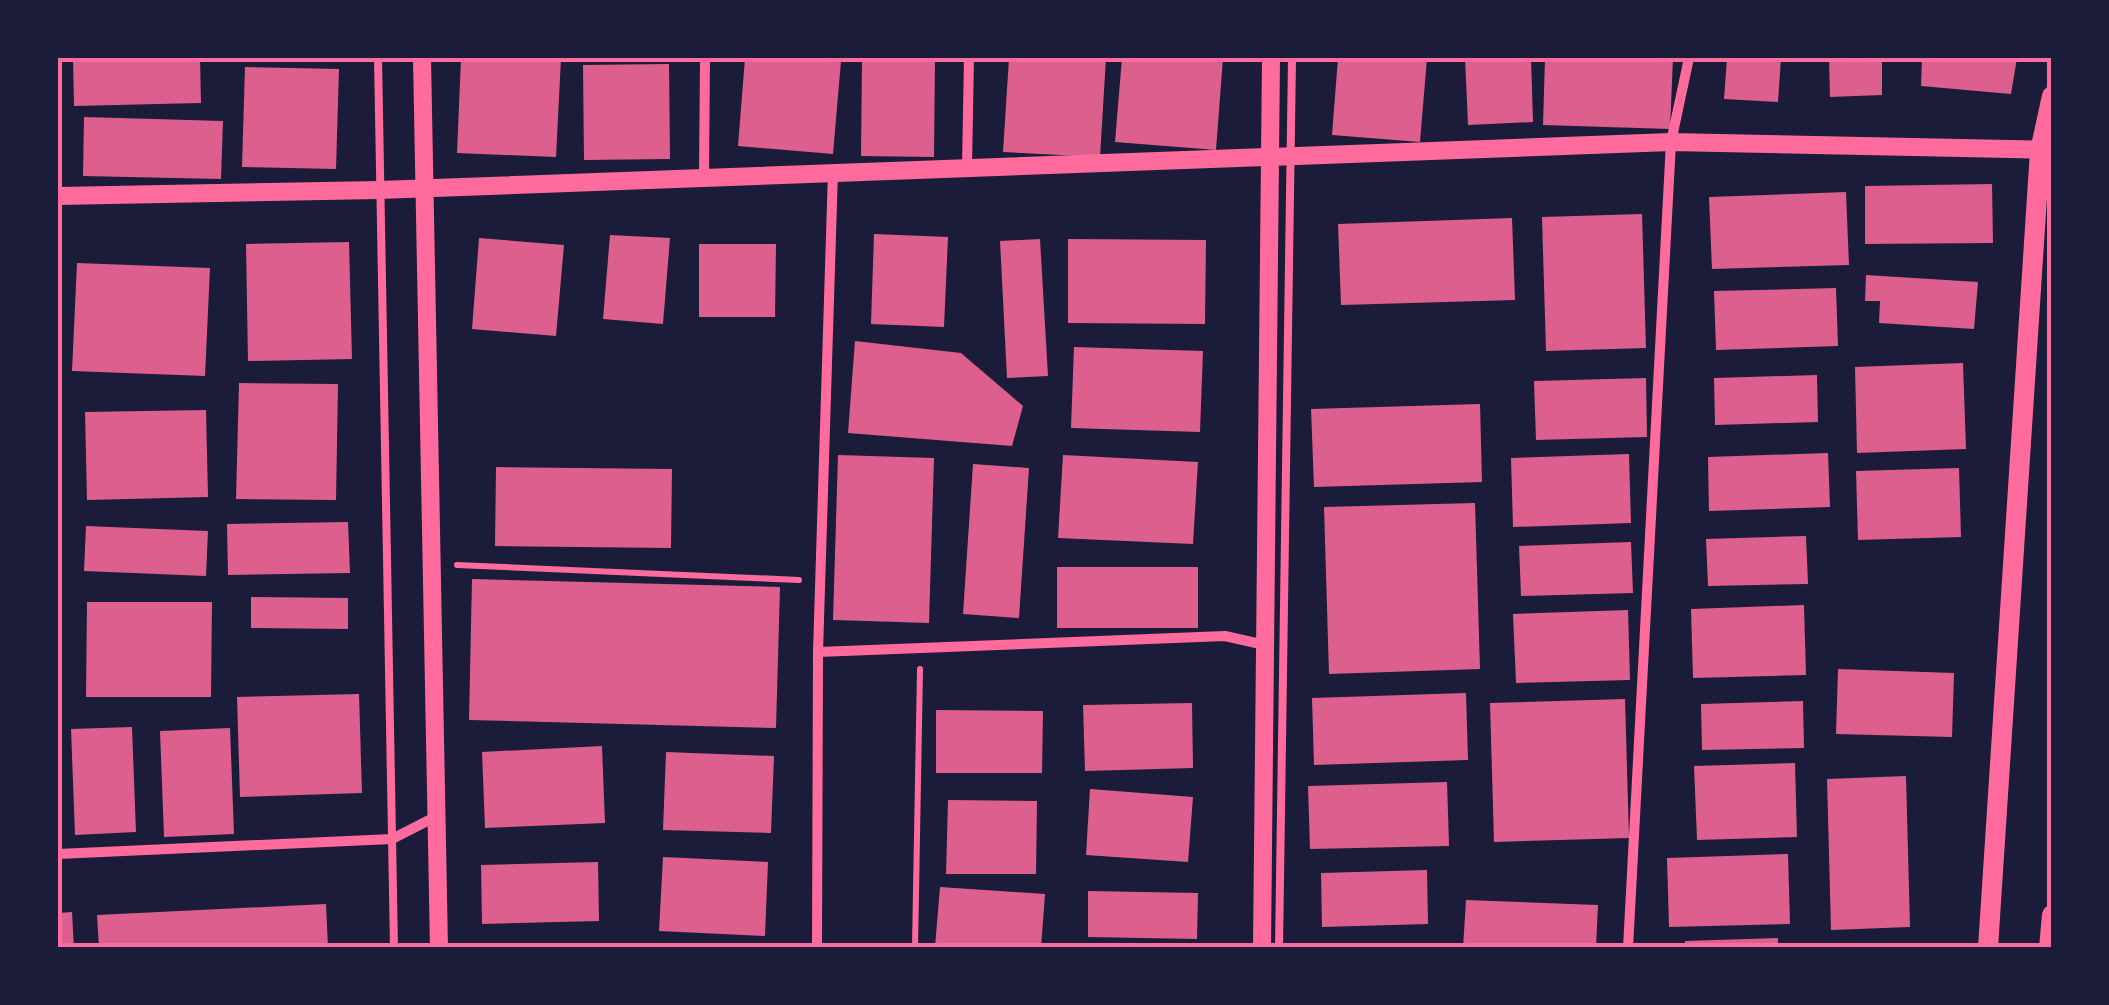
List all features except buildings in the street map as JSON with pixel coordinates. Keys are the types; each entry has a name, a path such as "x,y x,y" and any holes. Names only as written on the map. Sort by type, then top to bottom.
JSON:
{"main road":[{"path":"1988,948 2052,96"},
{"path":"2049,948 2052,915"}],"street":[{"path":"422,58 439,948"},
{"path":"704,175 705,58"},
{"path":"967,166 968,58"},
{"path":"1262,948 1265,644 1279,155 1272,58"},
{"path":"1628,948 1672,142 1689,58"},
{"path":"58,196 379,190 1672,142 2046,151"},
{"path":"817,948 818,652 833,171"},
{"path":"818,652 1225,636 1265,644"},
{"path":"58,854 392,840 437,815"}],"lane":[{"path":"378,58 394,948"},
{"path":"1280,948 1279,155 1292,58"}],"path":[{"path":"432,564 820,581"},
{"path":"915,948 920,648"}]}
